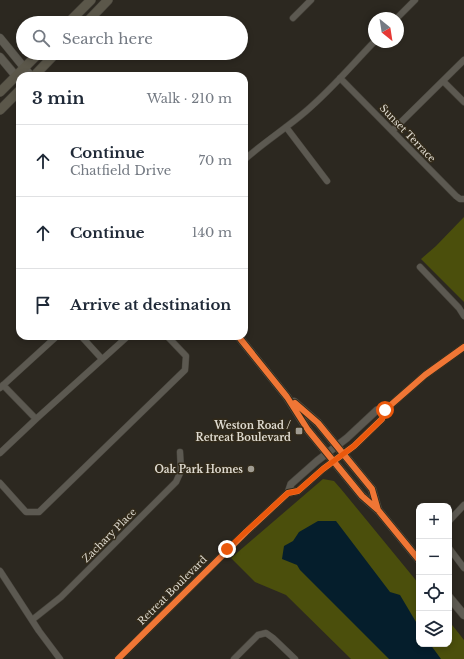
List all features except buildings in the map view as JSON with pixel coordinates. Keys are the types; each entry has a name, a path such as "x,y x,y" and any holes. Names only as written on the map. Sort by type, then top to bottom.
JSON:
{"main road":[{"path":"75,16 91,0"},
{"path":"93,16 108,0"},
{"path":"0,38 16,58"},
{"path":"0,57 16,77"},
{"path":"18,60 28,72"},
{"path":"22,72 32,60"},
{"path":"36,72 49,60"},
{"path":"0,92 16,80"},
{"path":"0,110 16,94"},
{"path":"241,340 287,397 308,430 362,496 378,510 416,556"},
{"path":"287,397 318,423 372,489 378,510"},
{"path":"452,601 464,615"}],"street":[{"path":"293,18 311,0"},
{"path":"403,12 415,0"},
{"path":"248,157 267,140 310,108 368,48"},
{"path":"392,131 464,60"},
{"name":"Sunset Terrace","path":"340,78 456,196 460,199 464,199"},
{"path":"443,81 464,102"},
{"path":"286,127 327,181"},
{"path":"420,268 459,308 464,316"},
{"path":"36,419 1,386 53,340"},
{"path":"85,340 102,359"},
{"path":"0,453 123,340"},
{"path":"0,483 26,512 39,512 185,370 186,356 171,340"},
{"path":"385,410 424,375 464,347"},
{"name":"Retreat Boulevard","path":"118,659 227,549 288,493 291,484 377,410 385,410 382,419 354,446 298,491 288,493"},
{"name":"Zachary Place","path":"32,620 58,600 176,482 181,471 180,452"},
{"path":"452,518 464,505"},
{"path":"452,552 464,568"},
{"path":"0,571 60,659"},
{"path":"234,659 262,633 269,634 295,659"}],"shaded area":[{"path":"464,217 464,302 421,259"},
{"path":"323,479 334,481 416,580 416,647 452,647 452,625 464,640 464,659 351,659 286,595 255,582 231,558"}],"water":[{"path":"318,521 336,521 390,592 400,595 416,622 416,647 432,647 441,659 389,659 300,570 297,565 282,559 284,546 293,541 299,532"}],"cycle path":[{"path":"241,340 287,397 308,430 362,496 378,510 416,556"},
{"path":"118,659 246,532 288,493 298,491 323,469 354,446 382,419 385,410 425,375 464,347"},
{"path":"295,403 318,423 372,489 378,510"}],"place":[{"name":"Weston Road / Retreat Boulevard","path":"299,431"},
{"name":"Oak Park Homes","path":"251,469"}],"route":[{"path":"227,549 288,493 298,491 323,469 354,446 382,419 385,410"}]}
